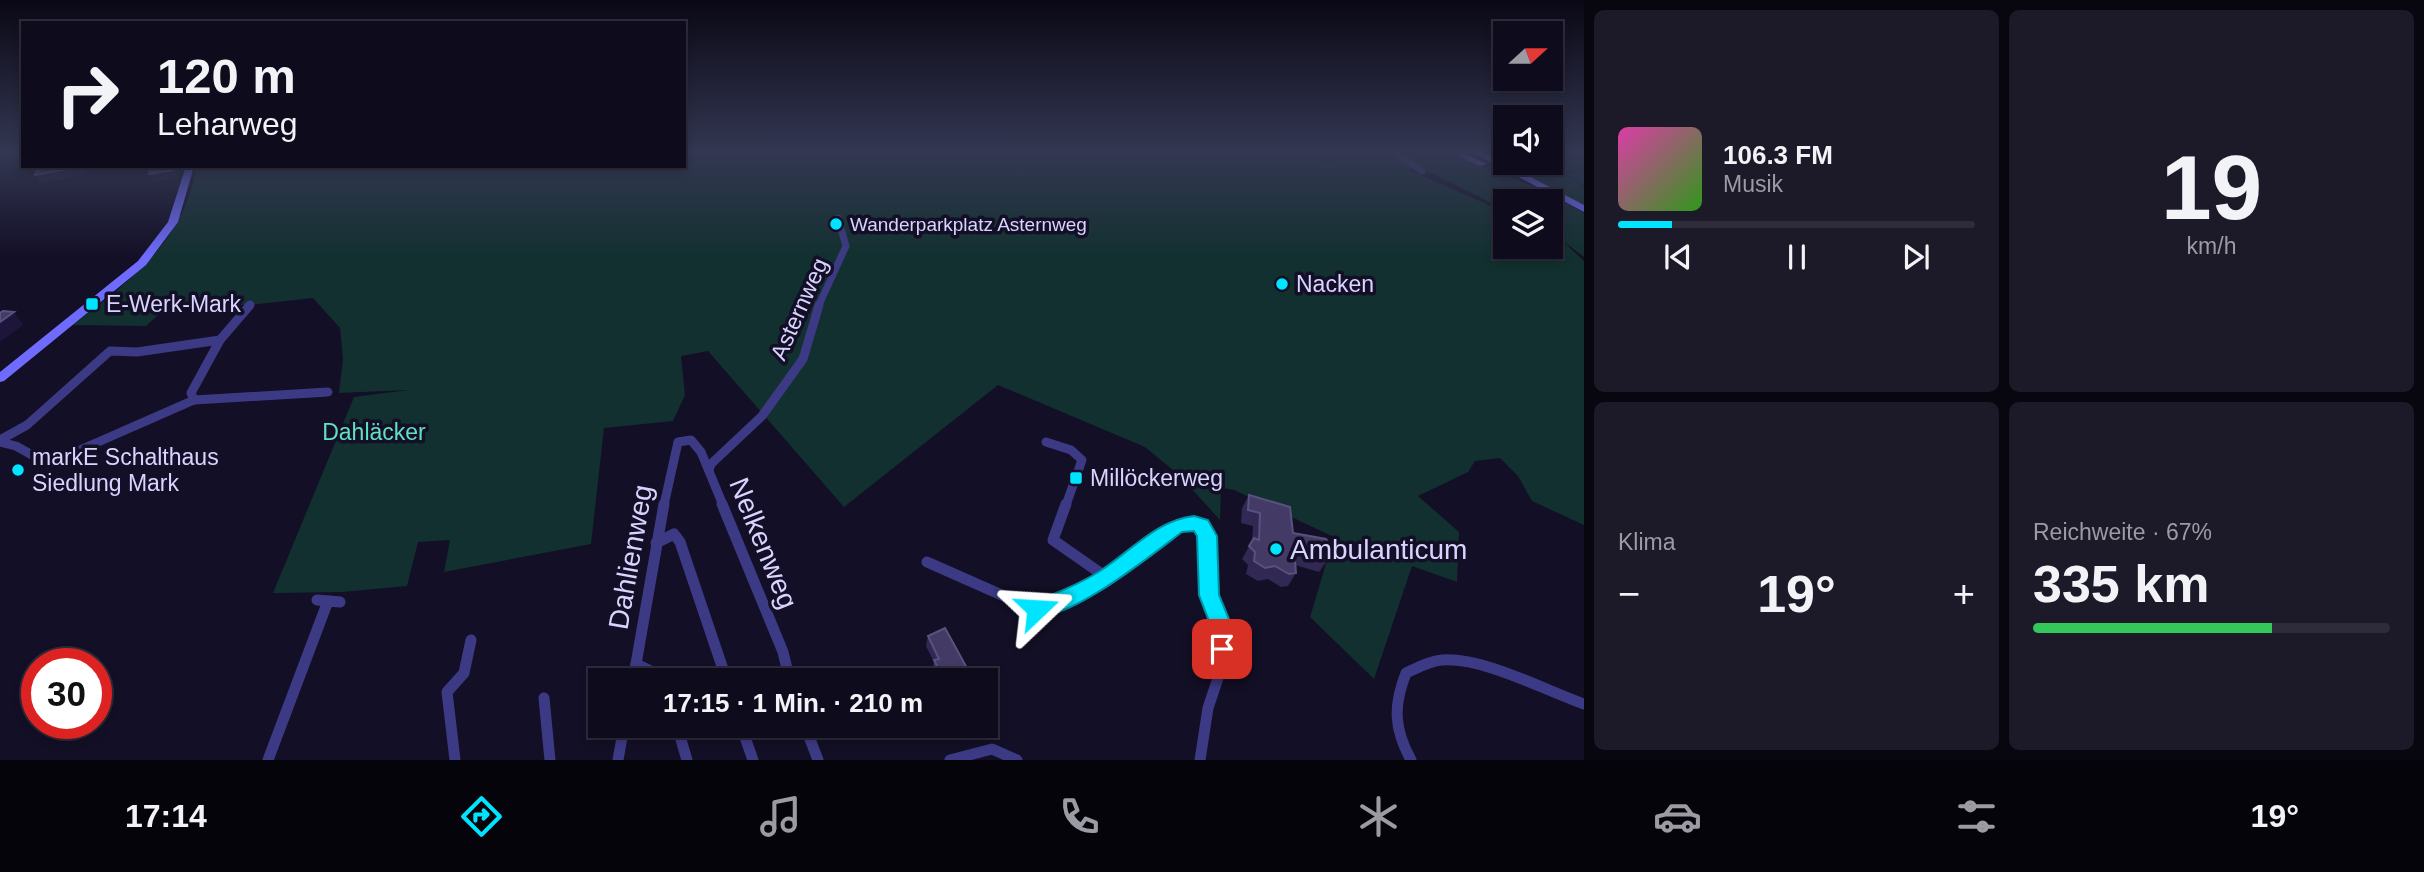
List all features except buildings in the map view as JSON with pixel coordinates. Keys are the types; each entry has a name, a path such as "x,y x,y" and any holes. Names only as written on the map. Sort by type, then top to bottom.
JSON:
{"main road":[{"path":"0,378 142,263 166,234 179,210 185,187"},
{"path":"1546,187 1584,209"}],"street":[{"name":"Asternweg","path":"709,470 711,464 762,416 803,359 818,308 846,246 838,218"},
{"path":"194,400 191,393 220,340 250,304"},
{"path":"0,441 27,425 110,351 138,352 220,340"},
{"path":"0,441 16,446 48,464 194,400 328,393"},
{"name":"Nelkenweg","path":"678,442 691,440 696,444 709,470 783,652 787,668"},
{"name":"Dahlienweg","path":"635,668 654,544 678,442"},
{"path":"1046,442 1070,449 1079,454 1082,460 1053,540 1106,577"},
{"path":"926,562 1037,609 1052,606 1106,577 1178,526 1185,523 1201,526 1207,536 1209,595 1223,629 1221,669 1208,708 1200,760"},
{"path":"654,544 663,537 674,534 680,542 723,668"},
{"path":"268,760 328,601"},
{"path":"455,760 447,692 464,673 471,640"},
{"path":"1411,760 1399,740 1394,701 1406,673 1425,664 1447,660 1475,666 1584,704"},
{"path":"636,664 644,668"},
{"path":"544,698 550,760"},
{"path":"618,760 622,738"},
{"path":"681,738 687,760"},
{"path":"745,738 753,760"},
{"path":"810,738 818,760"},
{"path":"950,760 983,748 1004,751 1017,760"}],"green space":[{"name":"Dahläcker","path":"191,187 1449,187 1493,207 1493,259 1563,259 1563,242 1584,261 1584,525 1532,501 1518,476 1500,458 1475,461 1468,472 1418,496 1459,532 1457,582 1412,566 1374,679 1310,617 1334,537 1234,490 1221,488 1220,520 1179,475 1145,447 998,385 844,507 708,351 681,356 685,395 673,421 604,428 591,544 444,572 450,540 418,542 407,586 342,592 273,593 354,397 408,390 339,393 343,359 340,328 313,298 250,305 171,304 146,326 73,325 152,258 180,217"},
{"path":"1461,187 1541,189 1493,189 1493,204"},
{"path":"1548,187 1584,187 1584,206 1563,195 1563,189"},
{"path":"1563,201 1584,213 1584,257 1563,241"}],"place":[{"name":"Wanderparkplatz Asternweg","path":"836,224"},
{"name":"Nacken","path":"1282,284"},
{"name":"E-Werk-Mark","path":"92,304"},
{"name":"markE Schalthaus Siedlung Mark","path":"18,470"},
{"name":"Millöckerweg","path":"1076,478"},
{"name":"Ambulanticum","path":"1276,549"}],"route":[{"path":"1037,609 1046,609 1066,600 1106,577 1178,526 1185,523 1194,524 1206,530 1209,595 1223,629 1222,649"}]}
